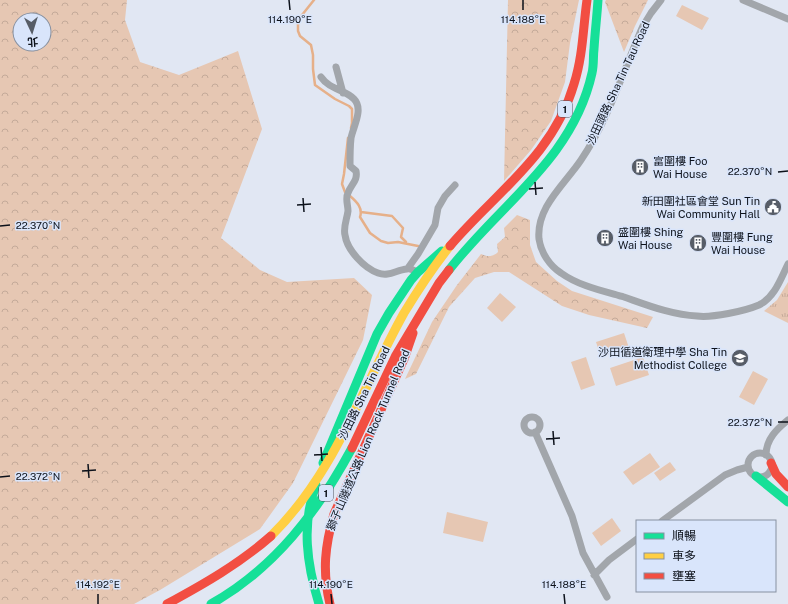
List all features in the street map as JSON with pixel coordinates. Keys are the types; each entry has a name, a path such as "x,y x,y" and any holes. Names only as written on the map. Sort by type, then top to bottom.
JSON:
{"main road":[{"name":"獅子山隧道公路 Lion Rock Tunnel Road","path":"319,604 309,567 307,530 309,509 321,467 377,334 402,292 418,272 453,241 522,172 540,150 560,120 572,94 579,68 587,0"},
{"name":"獅子山隧道公路 Lion Rock Tunnel Road","path":"330,604 326,588 324,569 327,536 334,514 404,359 416,321 438,284 456,260 538,174 573,125 582,104 592,72 598,0"},
{"name":"沙田路 Sha Tin Road","path":"167,604 231,567 256,548 282,525 305,498 328,464 406,309 453,241"},
{"name":"沙田路 Sha Tin Road","path":"211,604 244,583 280,551 308,519 326,494 343,463 396,355 416,321"},
{"path":"768,459 776,474 788,487"},
{"path":"756,476 788,502"}],"street":[{"name":"沙田頭路 Sha Tin Tau Road","path":"661,0 647,19 603,122 587,151 544,211 539,239 545,257 552,266 562,274 590,286 665,310 697,316 710,316 760,304 767,299 776,288 788,264"},
{"path":"743,0 788,19"},
{"path":"336,66 343,93"},
{"path":"321,77 325,83 354,99 357,104 358,110 351,138 350,166 356,171 357,176 355,183 347,193 348,211 344,228 346,238 366,268 383,275 390,275 408,268 435,225 438,208 445,196 455,185"},
{"path":"408,268 418,272"},
{"path":"768,459 759,454 752,456 749,460 748,467 751,473 761,477 767,474 771,468 766,448 775,430 788,420"},
{"path":"536,432 572,516 583,553 607,597"},
{"path":"663,520 725,475 748,467"},
{"path":"594,574 609,560 636,540"}],"green space":[{"path":"0,0 127,0 125,20 140,62 179,75 238,51 262,129 221,238 260,270 287,282 354,278 372,295 363,340 293,483 260,529 160,590 134,604 0,604"},
{"path":"508,0 579,0 570,43 565,82 551,121 531,150 504,181"},
{"path":"606,0 648,0 624,52 605,2"},
{"path":"682,5 709,18 702,30 676,16"},
{"path":"517,215 530,220 530,245 536,262 557,281 572,291 653,317 647,328 589,315 562,306 509,272 494,272 475,278 449,307 416,374 405,379 432,322 457,285 481,254 490,256 498,252 497,244 505,237 504,228"},
{"path":"788,282 788,323 764,311 777,300"},
{"path":"500,293 516,307 502,322 487,308"},
{"path":"624,333 629,348 601,357 596,342"},
{"path":"586,357 595,385 581,390 571,362"},
{"path":"643,357 649,375 616,386 610,368"},
{"path":"753,371 768,379 754,405 739,397"},
{"path":"650,453 660,467 633,485 623,472"},
{"path":"670,462 676,470 660,481 654,473"},
{"path":"447,512 488,522 483,542 443,533"},
{"path":"612,518 621,531 601,546 592,533"}],"waterway":[{"path":"314,0 298,20 298,31 300,36 311,45 315,85 352,109 351,128"},
{"path":"345,192 342,184 348,138"},
{"path":"350,196 359,205 361,211 360,217 370,233 381,241 388,243 398,242 418,246"},
{"path":"361,212 392,216 403,228 401,237 406,242"}],"traffic: fast":[{"path":"449,270 469,246 552,156 569,131 582,103 592,73 598,0"},
{"path":"323,463 377,334 411,280 442,251"},
{"path":"211,604 234,590 255,573 293,536 325,494 352,448"},
{"path":"756,476 788,502"},
{"path":"316,485 308,515 307,544 311,574 319,604"}],"traffic: slow":[{"path":"271,536 313,485 330,458 404,313 450,246"}],"traffic: jam":[{"path":"450,246 538,153 565,109 577,74 587,0"},
{"path":"352,448 396,355 439,283 449,270"},
{"path":"330,604 325,569 328,537 334,514 404,359 413,333"},
{"path":"771,463 776,474 788,487"},
{"path":"167,604 221,573 246,556 271,536"}],"place":[{"name":"富圍樓 Foo Wai House","path":"640,167"},
{"name":"新田圍社區會堂 Sun Tin Wai Community Hall","path":"773,207"},
{"name":"盛圍樓 Shing Wai House","path":"605,238"},
{"name":"豐圍樓 Fung Wai House","path":"698,243"},
{"name":"沙田循道衛理中學 Sha Tin Methodist College","path":"740,358"}]}
